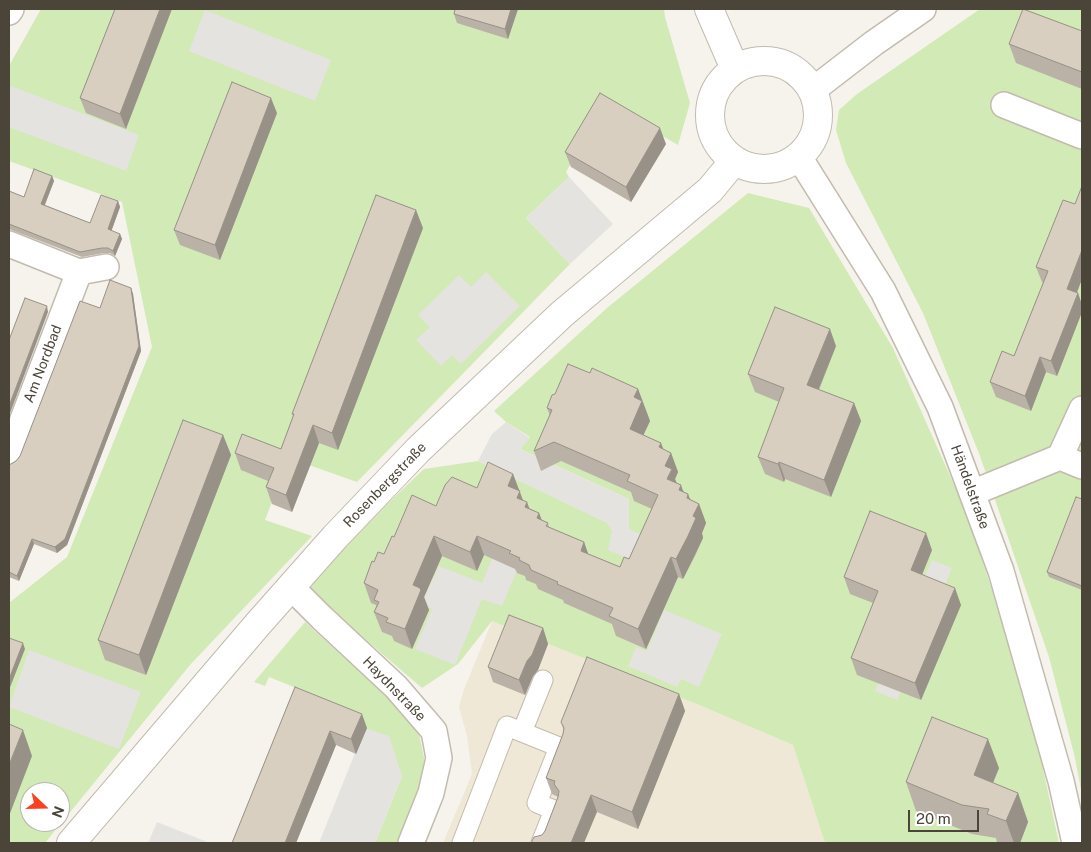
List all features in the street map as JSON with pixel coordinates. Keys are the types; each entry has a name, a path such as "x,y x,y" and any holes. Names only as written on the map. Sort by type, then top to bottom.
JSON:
{"street":[{"path":"709,9 735,69"},
{"path":"813,90 874,43 923,9"},
{"path":"756,61 778,62 798,72 813,90 818,107 818,126 811,143 799,157 784,166 767,170 750,168 734,161 720,148 712,130 710,112 717,87 735,69 756,61"},
{"path":"1004,105 1082,136"},
{"name":"Händelstraße","path":"799,157 893,309 940,407 1001,571 1062,781 1075,843"},
{"name":"Rosenbergstraße","path":"71,843 227,659 358,512 418,450 562,314 710,190 734,161"},
{"path":"9,244 79,272 106,267"},
{"name":"Am Nordbad","path":"9,456 79,272"},
{"path":"972,493 1071,462 1082,409"},
{"name":"Haydnstraße","path":"291,587 396,687 434,731 439,758 431,793 411,843"},
{"path":"522,732 543,680"},
{"path":"462,843 507,726 559,746 537,803 554,810 541,843"},
{"path":"1075,843 1082,841"}],"shaded area":[{"path":"205,10 331,60 315,101 189,51"},
{"path":"11,86 139,135 126,171 9,127 9,91"},
{"path":"569,177 613,224 570,264 526,218"},
{"path":"486,272 520,306 461,364 452,355 441,366 416,340 430,327 418,315 459,275 471,287"},
{"path":"506,422 530,438 520,449 629,499 629,529 650,539 639,563 608,550 612,531 607,523 478,461 492,434"},
{"path":"493,556 519,566 502,606 482,599 455,665 415,649 432,609 421,604 439,566 482,583"},
{"path":"932,560 952,568 897,700 875,691 900,627 907,620"},
{"path":"664,610 722,634 699,687 681,679 677,687 628,666 636,647 647,651"},
{"path":"492,621 793,745 825,843 443,843 472,774 467,736 459,707 463,692"},
{"path":"29,650 141,692 119,749 9,707"},
{"path":"365,728 389,736 402,776 375,843 319,843"},
{"path":"157,822 210,843 148,843"}],"green space":[{"path":"41,9 664,9 690,103 678,145 606,103 566,172 569,177 526,218 570,264 357,482 289,458 265,520 312,536 190,665 70,812 70,782 20,782 20,832 54,832 45,843 9,843 9,603 67,557 152,347 122,202 9,161 9,66"},
{"path":"980,9 1082,9 1082,795 1075,758 1049,657 980,456 923,313 846,163 836,130 839,110 857,94"},
{"path":"748,193 809,208 893,348 967,514 1028,700 1059,843 825,843 793,745 492,621 458,664 422,688 302,585 424,469 478,461 608,523 612,531 629,529 629,499 520,449 530,437 506,422 494,411 607,308"},
{"path":"305,622 403,711 419,733 424,758 423,777 397,843 375,843 402,776 365,728 353,723 356,712 269,677 265,686 254,682"}],"building":[{"path":"115,9 160,9 120,114 80,98"},
{"path":"455,9 511,9 505,29 454,14"},
{"path":"1023,9 1082,31 1082,72 1009,44"},
{"path":"232,82 271,98 215,245 174,230"},
{"path":"600,93 660,128 626,187 565,152"},
{"path":"34,169 52,176 41,204 90,223 101,195 118,201 108,229 120,234 113,251 108,248 102,248 80,252 9,224 9,191 24,197"},
{"path":"1082,186 1082,250 1067,289 1078,293 1051,361 1040,357 1025,396 990,382 1002,351 1014,356 1048,271 1036,267 1063,200 1075,204"},
{"path":"376,195 416,210 332,433 313,425 286,495 266,487 274,468 235,453 242,434 281,449 294,414 292,414"},
{"path":"110,280 131,288 139,346 65,539 55,547 32,539 17,576 9,572 9,465 20,456 80,301 100,308"},
{"path":"25,298 47,306 9,406 9,340"},
{"path":"775,307 830,329 807,385 854,403 824,480 779,462 778,464 758,457 784,388 748,374"},
{"path":"568,364 590,373 592,368 638,389 634,397 642,401 630,429 661,443 659,447 671,453 665,466 672,469 667,479 681,485 679,490 688,494 687,498 699,504 693,516 696,518 688,536 676,559 671,557 638,629 609,616 613,608 557,584 558,582 531,570 529,565 519,560 520,558 509,553 511,551 477,536 470,552 434,536 413,585 421,590 405,629 386,622 388,618 374,612 379,602 374,600 378,590 364,583 372,561 374,562 378,552 384,554 392,536 394,537 412,495 436,506 445,485 452,477 477,488 488,462 513,474 508,486 520,491 517,498 527,502 525,507 539,513 537,518 548,523 546,526 584,542 581,551 620,567 624,557 629,559 658,495 627,481 630,475 554,442 534,451 552,410 547,408 552,395 555,394"},
{"path":"183,420 223,435 139,655 98,640"},
{"path":"1076,497 1082,499 1082,586 1047,572"},
{"path":"870,511 926,533 911,570 955,588 915,683 851,658 878,591 844,577"},
{"path":"509,615 543,628 519,680 488,667"},
{"path":"9,638 23,643 9,679"},
{"path":"587,657 679,694 632,812 591,795 571,843 531,843 534,837 542,835 545,831 558,797 559,791 554,784 555,781 546,778 563,734 564,728 561,722"},
{"path":"295,687 362,714 351,739 330,731 285,843 232,843"},
{"path":"932,717 988,739 974,775 1018,793 1006,821 987,814 989,809 962,805 906,782"},
{"path":"9,724 23,730 9,765"}]}
